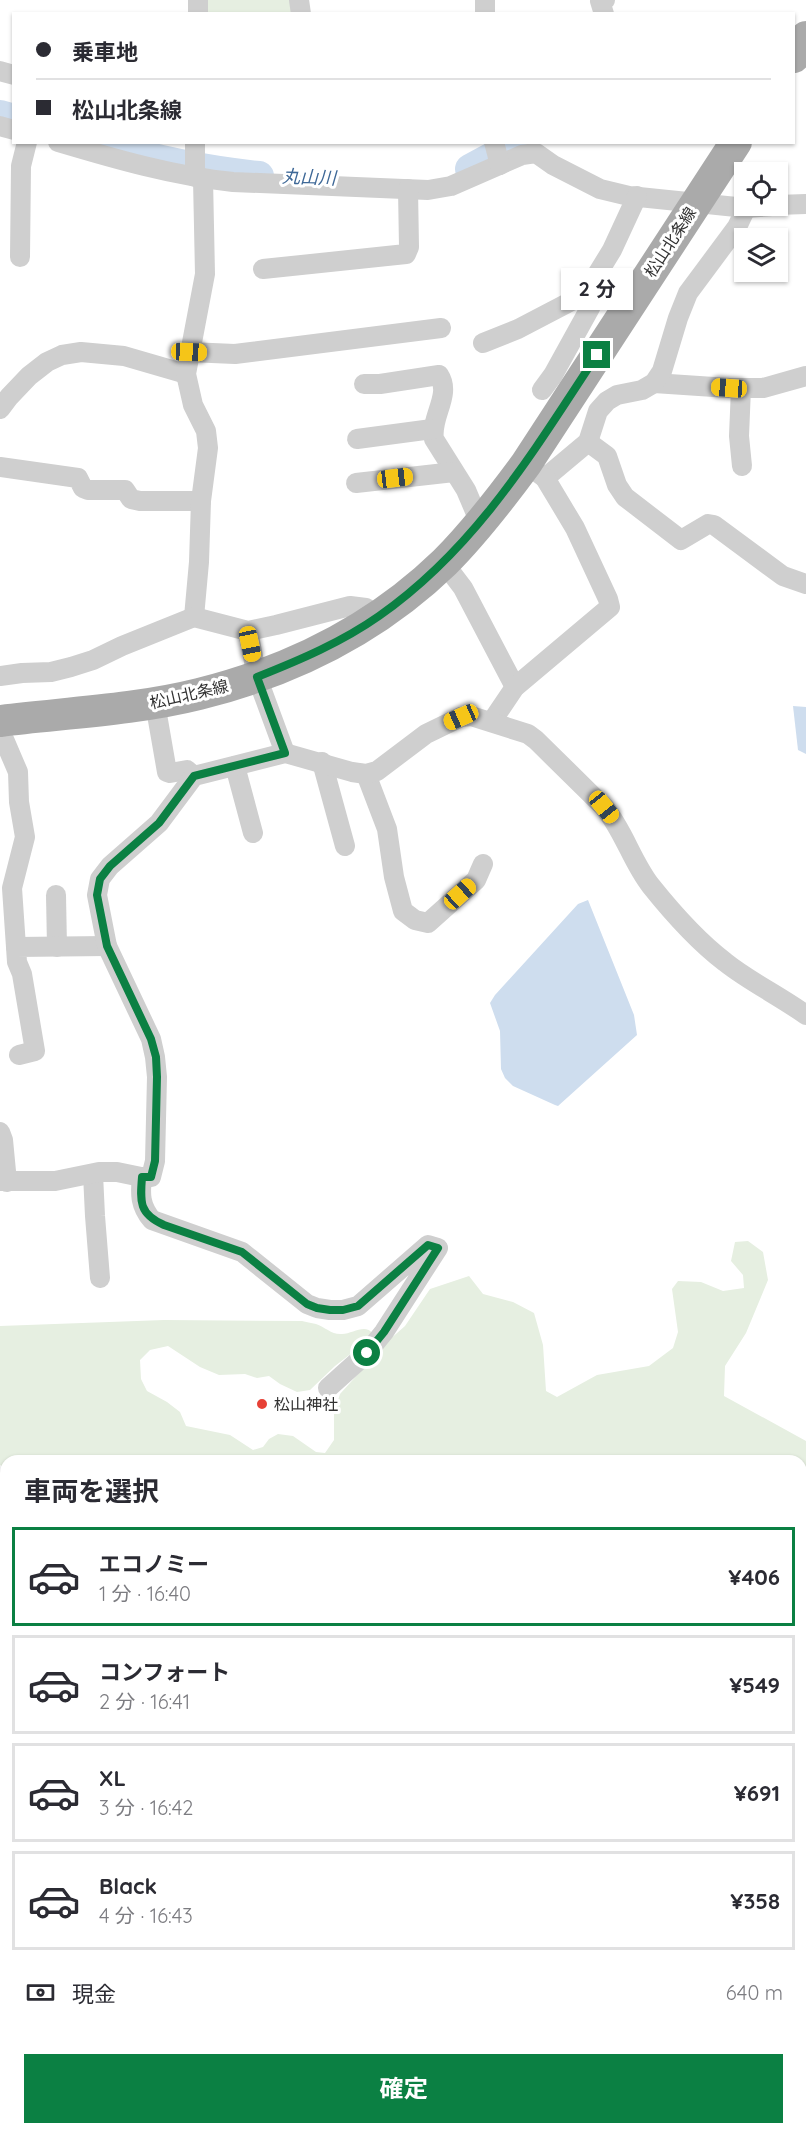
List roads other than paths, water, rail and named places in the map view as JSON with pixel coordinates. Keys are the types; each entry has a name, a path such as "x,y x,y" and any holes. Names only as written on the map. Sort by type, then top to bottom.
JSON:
{"main road":[{"path":"795,55 806,37"},
{"name":"松山北条線","path":"0,721 155,703 198,694 257,677 309,657 379,616 444,563 480,523 536,471 695,203 735,144"}],"street":[{"path":"603,12 600,2 605,0"},
{"path":"20,257 21,166 26,144"},
{"path":"64,144 103,156 197,177 428,190 451,186 539,148 553,165 600,189 637,196 734,207"},
{"path":"194,617 201,501 208,448 206,431 194,405 186,374 205,274 195,144"},
{"path":"495,144 500,164"},
{"path":"263,269 406,254 409,247 408,189"},
{"path":"483,343 568,305 586,291 612,250 637,196"},
{"path":"788,205 806,204"},
{"path":"492,722 515,687 610,607 575,528 536,471 588,442 598,411 607,401 617,395 642,390 654,383 662,371 688,293 737,227 742,216"},
{"path":"542,390 591,308 594,298 586,291"},
{"path":"189,352 235,354 441,328"},
{"path":"0,409 9,396 29,376 47,362 62,355 81,352 124,356 186,374"},
{"path":"364,384 380,384 439,375 444,382 444,392 432,429 434,439 466,490 480,523"},
{"path":"654,383 763,388 806,376"},
{"path":"741,388 739,436 742,466"},
{"path":"357,439 432,429"},
{"path":"588,442 607,456 617,485 625,497 681,540 708,524 714,525 783,576 806,584"},
{"path":"0,467 78,478 83,488 88,490 125,490 131,499 140,501 201,501"},
{"path":"356,483 454,472"},
{"path":"444,563 463,588 515,687"},
{"path":"0,676 51,672 71,667 93,660 194,617 248,631 350,606 366,608 379,616"},
{"path":"248,631 257,677 285,753"},
{"path":"155,703 167,772 187,770 194,776"},
{"path":"0,1132 3,1140 4,1181 55,1181 117,1172 151,1177 157,1077 156,1057 151,1039 107,946 97,895 100,879 110,866 159,823 194,776 285,753 366,774 377,771 426,734 461,717 471,716 492,722 528,734 536,740 593,795 613,818 643,875 703,942 725,962 806,1015"},
{"path":"0,730 18,772 19,802 25,837 6,889 11,958 22,974 35,1052 19,1055"},
{"path":"322,762 345,846"},
{"path":"235,766 253,833"},
{"path":"366,774 387,829 394,877 403,911 415,920 428,923 476,880 483,864"},
{"path":"56,895 57,947"},
{"path":"11,958 57,947 107,946"},
{"path":"93,1174 94,1216 100,1278"},
{"path":"142,1177 141,1201 145,1212 152,1220 242,1252 307,1304 317,1308 343,1310 358,1306 428,1245 438,1248 384,1332 367,1353 328,1388"}],"water":[{"path":"793,706 806,707 806,754 798,750"},
{"path":"588,900 634,1015 637,1035 558,1106 513,1086 505,1078 501,1069 500,1031 490,1003 578,904"}],"waterway":[{"name":"丸山川","path":"0,115 12,118"},
{"name":"丸山川","path":"100,144 179,164 259,176"},
{"name":"丸山川","path":"470,169 516,144"}],"place":[{"name":"松山神社","path":"262,1404"}]}
